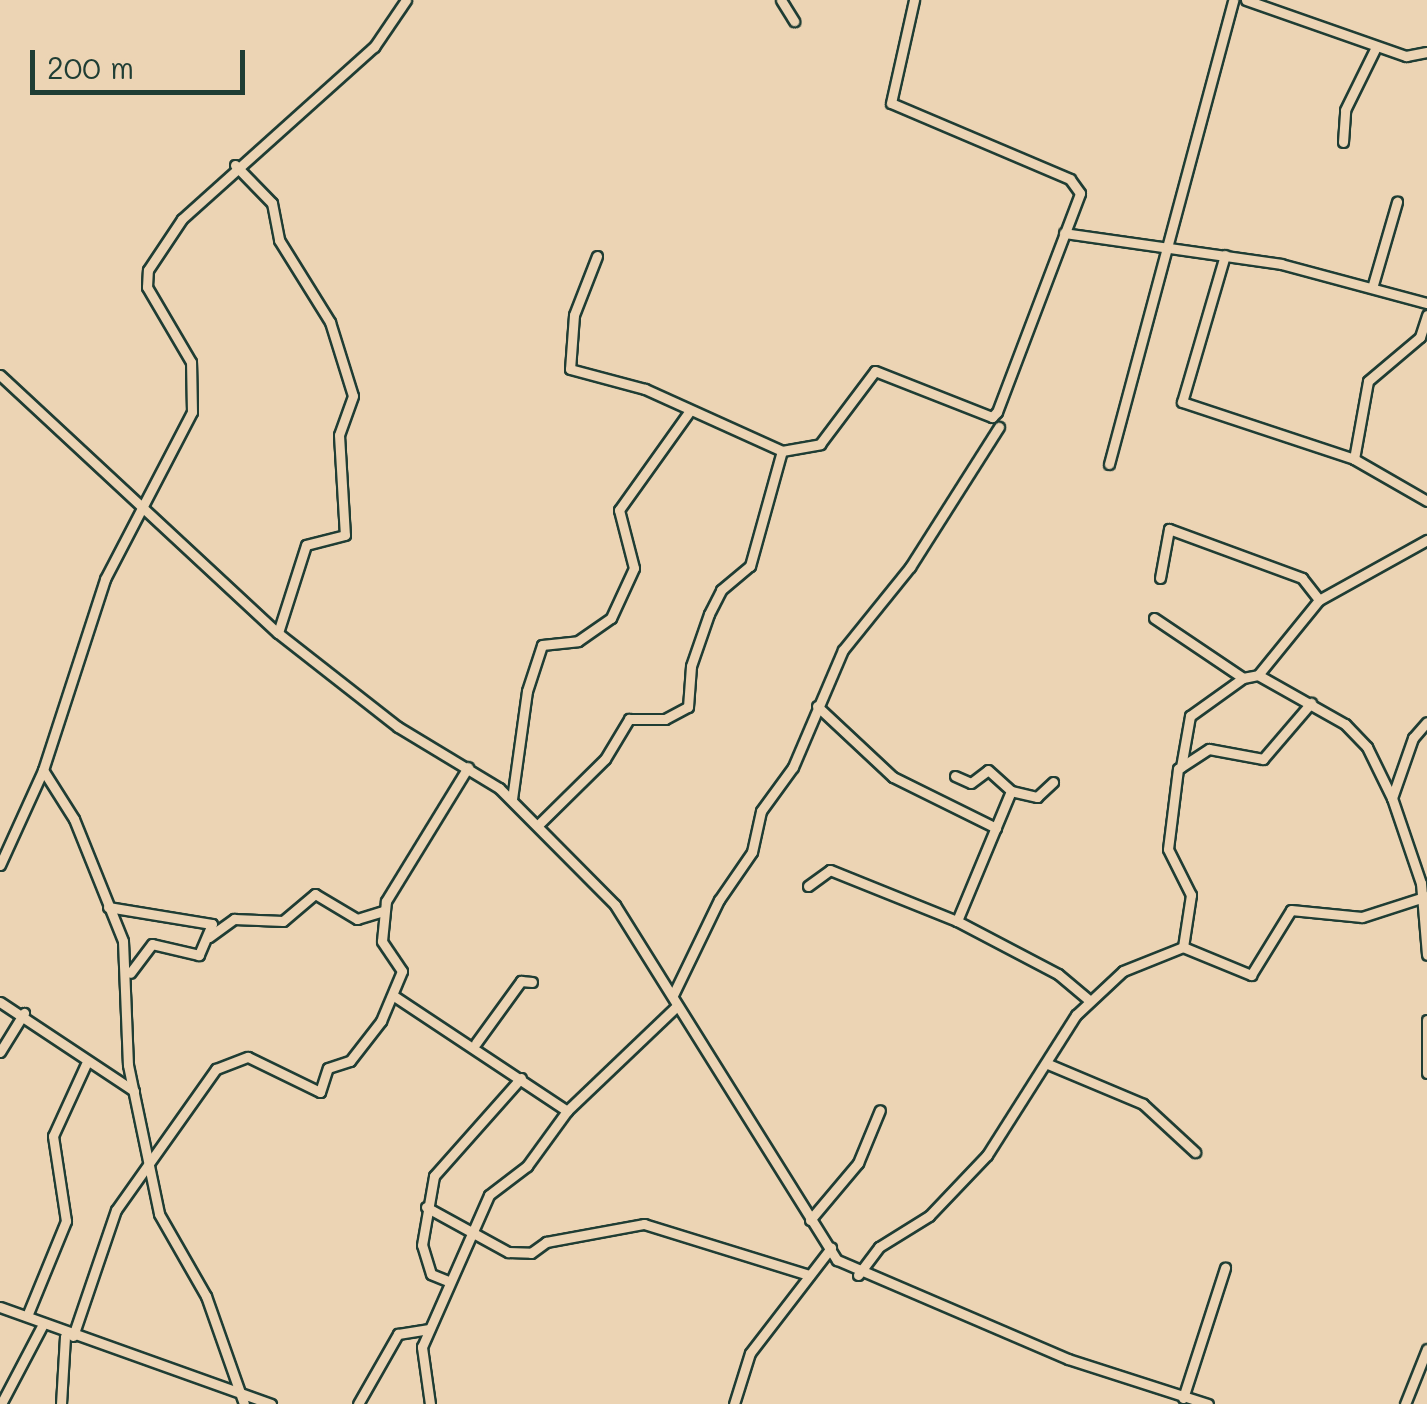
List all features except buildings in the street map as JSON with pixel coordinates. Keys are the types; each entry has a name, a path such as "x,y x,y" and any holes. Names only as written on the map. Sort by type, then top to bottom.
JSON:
{"street":[{"path":"0,865 42,770 106,580 194,398 188,351 147,287 148,270 182,219 235,164 374,47 406,0"},
{"path":"781,0 794,21"},
{"path":"597,256 574,316 569,367 645,389 782,451 824,441 875,371 995,416 1080,193 1070,179 890,104 914,0"},
{"path":"1109,464 1170,252 1233,0"},
{"path":"1246,0 1411,58 1427,52"},
{"path":"1343,142 1345,110 1376,46"},
{"path":"235,164 272,203 279,240 330,322 354,396 339,435 345,535 306,545 278,633"},
{"path":"1372,288 1397,202"},
{"path":"1064,232 1170,252 1225,255 1427,303"},
{"path":"1225,255 1182,402 1354,459 1427,501"},
{"path":"1354,459 1368,381 1420,336 1427,315"},
{"path":"0,374 144,503 278,633 384,717 468,767 512,799 538,825 640,935 674,995 676,1006 810,1220 858,1275 1182,1398 1208,1404"},
{"path":"512,799 527,691 542,645 578,640 611,618 634,568 619,510 689,412"},
{"path":"674,995 719,900 752,852 761,811 793,768 842,650 910,567 999,427"},
{"path":"538,825 605,759 629,719 665,719 688,707 691,666 709,614 725,585 750,566 782,451"},
{"path":"1160,578 1169,529 1302,578 1319,600"},
{"path":"1258,675 1319,600 1427,540"},
{"path":"1154,618 1243,678"},
{"path":"1183,947 1191,895 1168,849 1190,716 1243,678 1258,675 1311,703 1359,737 1392,798 1425,897 1427,954"},
{"path":"1180,767 1209,749 1263,759 1311,703"},
{"path":"817,706 893,777 996,828"},
{"path":"1392,798 1413,738 1427,722"},
{"path":"61,1404 69,1336 116,1210 137,1173 152,1168 221,1064 256,1059 320,1092 328,1068 361,1048 394,996 402,970 382,941 383,911 468,767"},
{"path":"42,770 74,819 108,906 128,975 126,1049 159,1214 206,1296 243,1402"},
{"path":"955,776 971,783 988,770 1011,791 1037,797 1053,782"},
{"path":"957,921 1011,791"},
{"path":"808,886 830,870 957,921 1058,974 1089,1000"},
{"path":"207,938 234,919 283,921 315,894 358,920 383,911"},
{"path":"858,1275 880,1247 929,1216 988,1155 1089,1000 1137,962 1183,947 1251,975 1291,910 1362,917 1425,897"},
{"path":"108,906 212,924 199,955 152,944 128,975"},
{"path":"476,1044 521,981 532,982"},
{"path":"394,996 476,1044 567,1111"},
{"path":"0,1002 24,1012 86,1064 134,1091"},
{"path":"430,1404 420,1358 428,1329 495,1186 535,1157 567,1111 676,1006"},
{"path":"0,1052 24,1012"},
{"path":"1427,1020 1427,1073"},
{"path":"27,1316 66,1221 53,1136 86,1064"},
{"path":"1048,1064 1143,1104 1195,1152"},
{"path":"448,1282 432,1274 424,1255 426,1207 440,1163 520,1078"},
{"path":"810,1220 858,1163 880,1110"},
{"path":"426,1207 498,1249 531,1253 546,1242 644,1224 808,1275"},
{"path":"734,1404 750,1352 831,1248"},
{"path":"1182,1398 1225,1268"},
{"path":"0,1306 69,1336 226,1386 243,1402 271,1404"},
{"path":"1,1404 43,1324"},
{"path":"358,1404 398,1334 428,1329"},
{"path":"1405,1404 1427,1348"}]}
